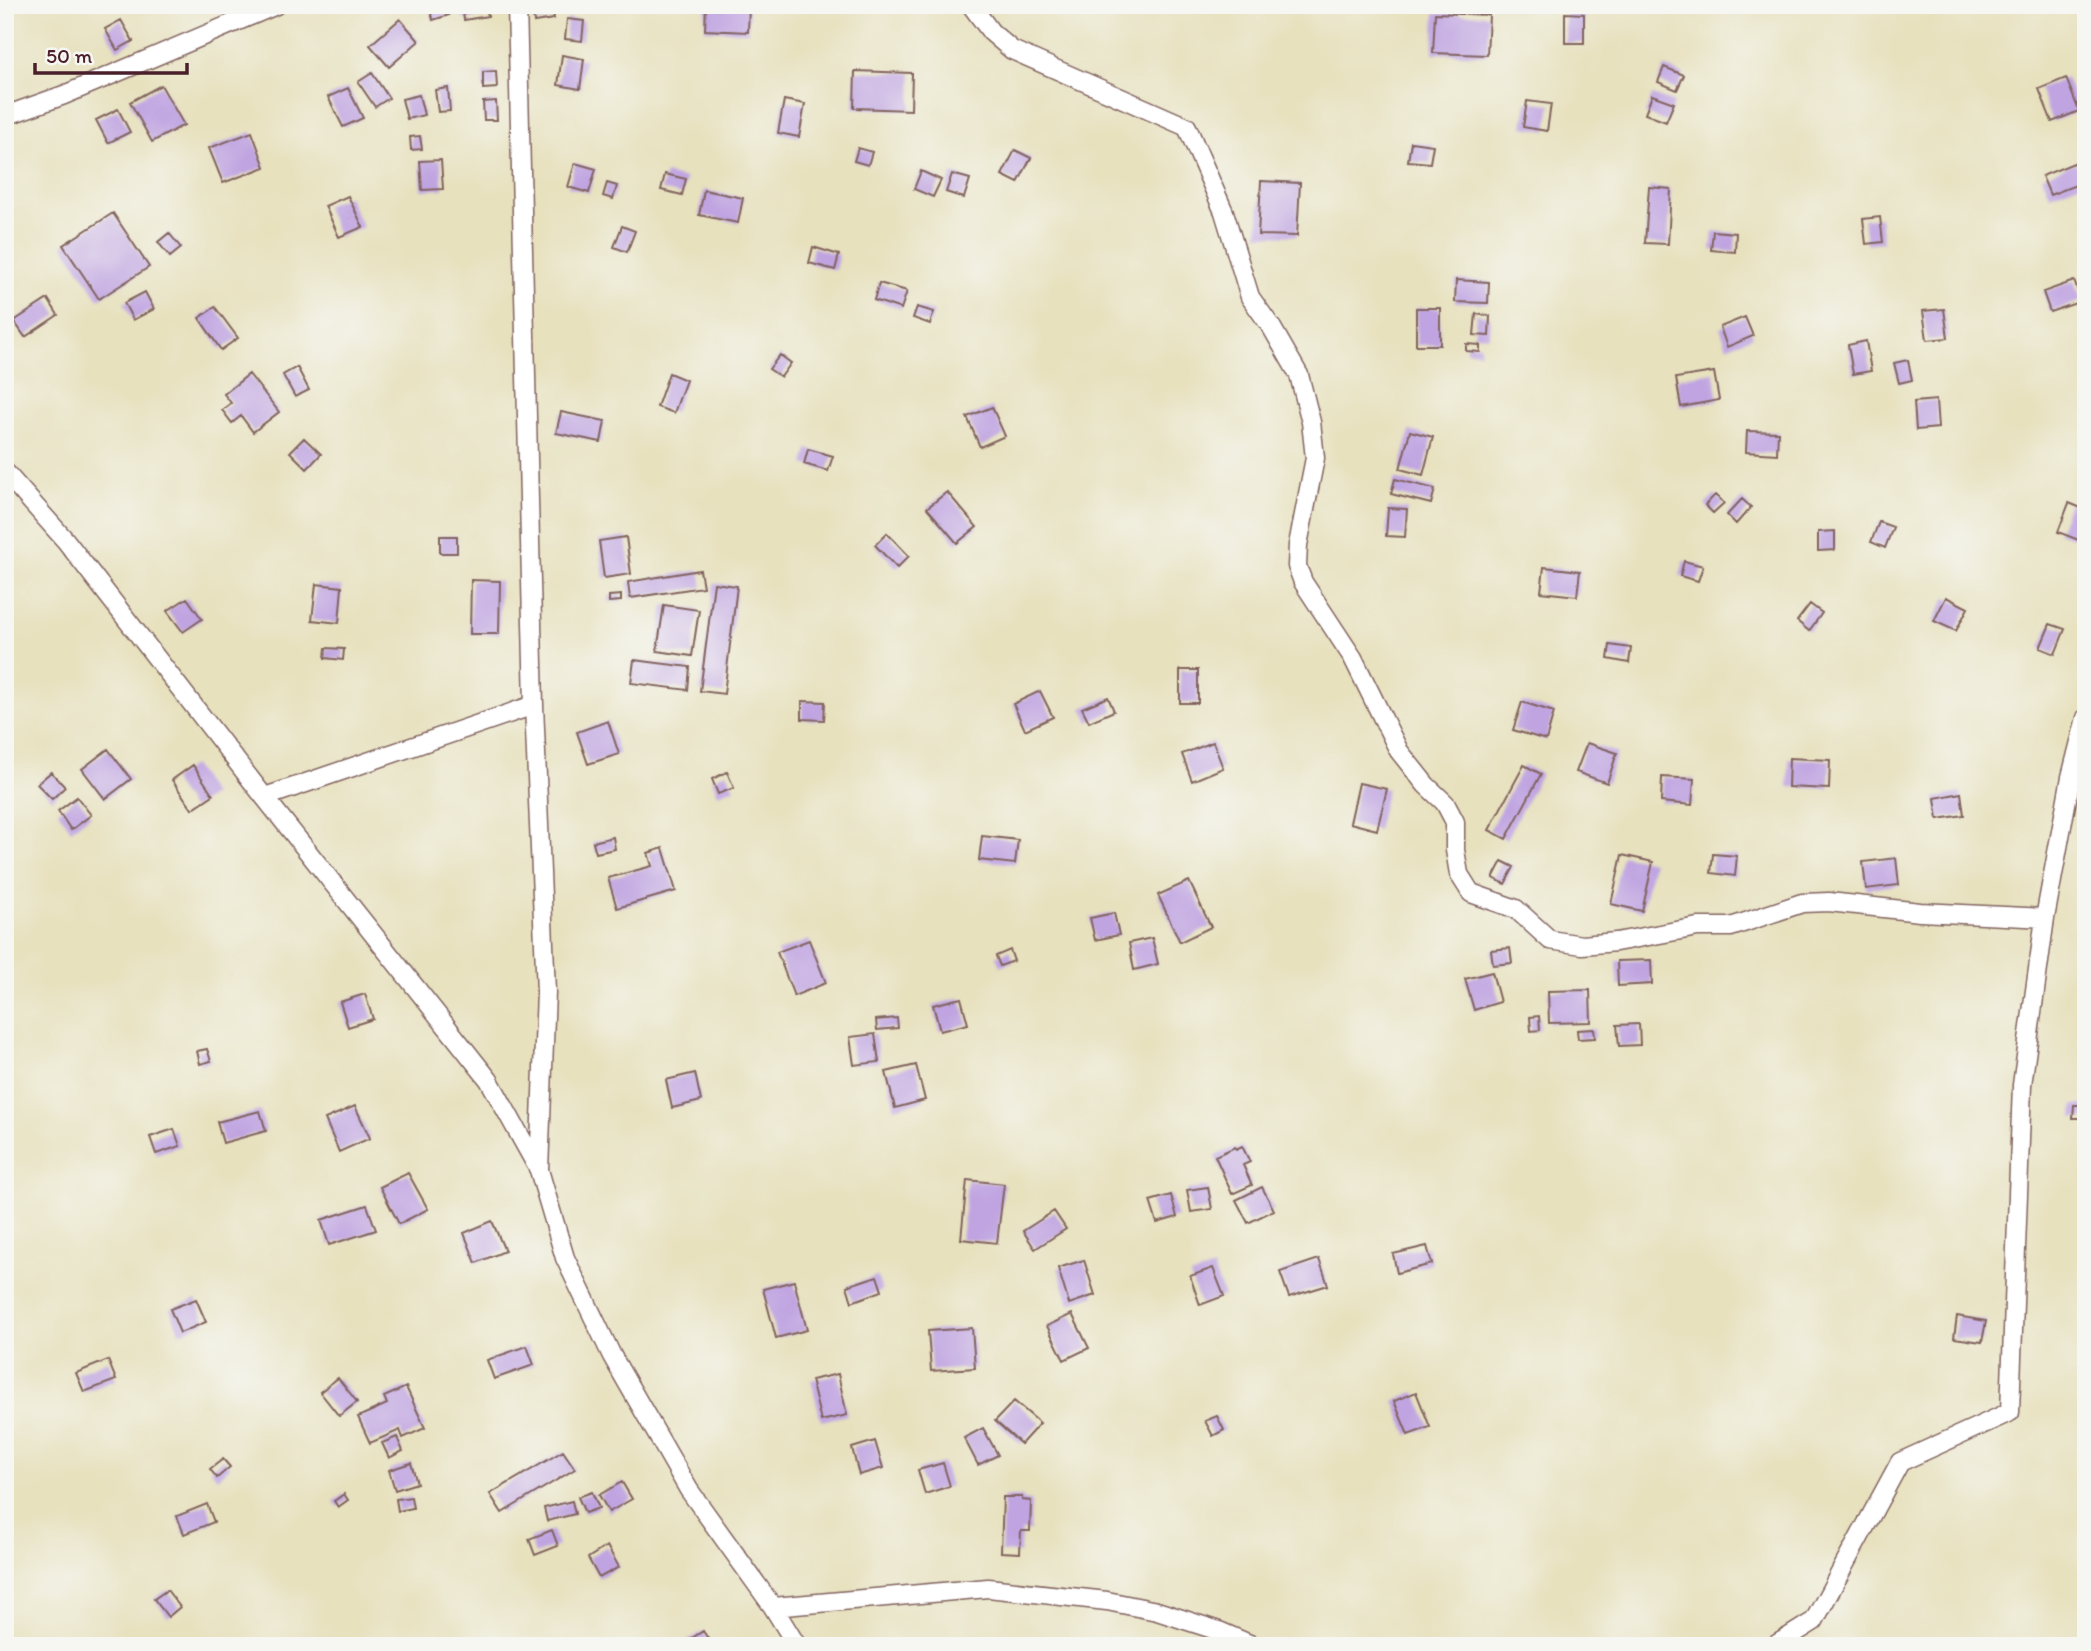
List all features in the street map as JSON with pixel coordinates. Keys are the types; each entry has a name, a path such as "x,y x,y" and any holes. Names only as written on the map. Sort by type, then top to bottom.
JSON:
{"street":[{"path":"5,116 64,95 276,5"},
{"path":"517,5 534,705 546,992 538,1170"},
{"path":"971,5 991,32 1012,50 1187,127 1223,212 1250,297 1272,328 1298,375 1311,422 1315,458 1298,545 1297,566 1303,582 1353,658 1399,751 1426,785 1445,803 1455,822 1455,850 1459,874 1471,892 1516,909 1550,940 1582,945 1616,942 1698,927 1731,927 1802,903 1829,902 1920,912 2045,918"},
{"path":"5,472 66,541 489,1080 538,1170 565,1258 612,1356 689,1490 773,1607 796,1646"},
{"path":"265,797 534,705"},
{"path":"1774,1646 1814,1621 1900,1462 2010,1412 2022,1086 2045,918 2071,777 2086,719"},
{"path":"773,1607 988,1588 1107,1601 1157,1611 1219,1631 1254,1646"}],"building":[{"path":"429,5 447,5 449,15 433,20"},
{"path":"462,5 486,5 488,16 464,20"},
{"path":"532,5 552,5 554,19 534,22"},
{"path":"706,5 749,5 748,32 705,30"},
{"path":"1435,13 1489,15 1487,55 1433,53"},
{"path":"1565,13 1584,14 1584,43 1565,43"},
{"path":"400,19 419,41 389,67 370,45"},
{"path":"567,19 584,21 582,41 565,39"},
{"path":"121,20 133,41 117,50 105,29"},
{"path":"562,55 584,59 580,89 558,85"},
{"path":"1664,67 1684,75 1677,90 1658,82"},
{"path":"496,71 497,88 483,89 483,72"},
{"path":"855,71 912,73 911,110 854,108"},
{"path":"372,73 389,98 375,107 358,82"},
{"path":"2066,78 2079,111 2052,122 2039,89"},
{"path":"161,85 184,125 152,142 130,102"},
{"path":"348,88 363,118 343,127 328,97"},
{"path":"448,88 450,111 438,112 435,90"},
{"path":"419,95 424,115 407,119 402,99"},
{"path":"1652,95 1674,103 1666,122 1645,114"},
{"path":"784,100 805,104 799,137 778,133"},
{"path":"496,101 497,120 484,120 483,102"},
{"path":"1527,101 1551,104 1547,131 1523,127"},
{"path":"118,109 130,132 108,143 96,120"},
{"path":"252,132 265,167 223,183 209,148"},
{"path":"420,136 422,149 411,150 410,137"},
{"path":"1411,142 1433,145 1430,163 1408,161"},
{"path":"858,148 872,152 868,165 854,161"},
{"path":"1015,150 1031,158 1018,183 1002,175"},
{"path":"441,160 443,189 422,190 420,161"},
{"path":"2076,162 2084,182 2050,195 2042,176"},
{"path":"575,163 596,169 589,193 568,187"},
{"path":"921,171 941,180 933,197 914,189"},
{"path":"665,174 686,179 682,195 661,190"},
{"path":"952,174 970,179 964,198 946,192"},
{"path":"1261,181 1300,183 1297,236 1258,235"},
{"path":"607,183 617,186 613,199 603,196"},
{"path":"1649,187 1671,189 1668,244 1645,243"},
{"path":"704,190 743,198 738,223 699,215"},
{"path":"348,196 363,227 339,237 325,206"},
{"path":"113,213 149,267 99,299 63,245"},
{"path":"1880,217 1883,242 1866,244 1863,219"},
{"path":"622,226 635,231 627,252 614,247"},
{"path":"1713,231 1736,233 1735,252 1711,250"},
{"path":"169,233 181,248 170,257 158,242"},
{"path":"813,247 839,255 835,270 809,263"},
{"path":"1456,280 1489,282 1488,303 1455,302"},
{"path":"2074,281 2082,301 2050,312 2043,292"},
{"path":"879,283 907,291 901,309 874,300"},
{"path":"145,292 154,309 133,320 124,303"},
{"path":"48,299 58,315 25,337 14,321"},
{"path":"215,307 238,338 221,350 199,318"},
{"path":"917,307 934,312 930,324 913,318"},
{"path":"1416,308 1440,308 1440,345 1416,345"},
{"path":"1944,309 1948,338 1927,340 1923,311"},
{"path":"1476,314 1490,316 1489,336 1474,335"},
{"path":"1745,317 1753,336 1727,347 1720,327"},
{"path":"1866,341 1871,371 1853,374 1848,345"},
{"path":"1466,344 1480,345 1480,352 1466,351"},
{"path":"780,355 791,363 781,377 769,369"},
{"path":"1908,360 1912,380 1899,383 1894,363"},
{"path":"297,367 309,390 295,397 283,375"},
{"path":"1714,372 1719,400 1681,407 1676,378"},
{"path":"669,373 686,380 674,413 657,407"},
{"path":"249,374 279,412 253,432 241,416 232,423 222,410 231,403 224,394"},
{"path":"1936,400 1938,428 1916,430 1914,402"},
{"path":"992,407 1005,436 980,447 967,417"},
{"path":"561,412 605,421 601,442 556,433"},
{"path":"1410,431 1433,437 1423,475 1400,469"},
{"path":"1747,431 1778,432 1777,454 1746,452"},
{"path":"304,438 321,454 307,469 290,452"},
{"path":"808,449 833,456 828,471 804,464"},
{"path":"1395,479 1435,489 1431,504 1391,494"},
{"path":"947,492 977,527 957,543 927,508"},
{"path":"1715,495 1724,503 1713,513 1705,505"},
{"path":"1742,499 1751,507 1736,524 1727,515"},
{"path":"2069,503 2086,510 2086,528 2081,541 2058,532"},
{"path":"1388,508 1407,509 1405,537 1386,536"},
{"path":"1879,522 1893,527 1885,548 1871,542"},
{"path":"1835,531 1835,550 1818,551 1818,532"},
{"path":"887,533 909,556 897,568 875,545"},
{"path":"440,536 457,536 457,553 440,553"},
{"path":"626,537 631,574 604,578 599,541"},
{"path":"1684,561 1703,566 1698,581 1680,576"},
{"path":"1544,567 1580,571 1577,596 1541,592"},
{"path":"700,570 703,587 630,598 628,582"},
{"path":"471,580 500,581 499,634 470,634"},
{"path":"714,583 737,586 724,694 700,691"},
{"path":"316,584 342,587 339,623 312,620"},
{"path":"621,595 621,601 609,602 609,596"},
{"path":"1946,597 1968,608 1956,631 1934,621"},
{"path":"187,598 202,619 183,632 167,611"},
{"path":"1810,604 1822,613 1809,631 1797,621"},
{"path":"664,605 699,610 692,656 657,651"},
{"path":"2050,624 2065,629 2055,654 2040,648"},
{"path":"1610,645 1631,648 1629,663 1608,659"},
{"path":"326,648 344,649 343,660 325,658"},
{"path":"634,660 690,667 688,690 631,683"},
{"path":"1180,670 1198,670 1198,703 1180,703"},
{"path":"1040,691 1053,717 1025,730 1013,704"},
{"path":"1108,697 1114,711 1089,722 1082,708"},
{"path":"802,701 825,702 824,720 802,719"},
{"path":"1522,702 1554,712 1546,740 1513,730"},
{"path":"608,721 619,754 588,764 577,732"},
{"path":"1213,742 1223,768 1192,781 1182,754"},
{"path":"1587,743 1617,753 1607,783 1576,772"},
{"path":"108,749 131,779 105,799 82,769"},
{"path":"1789,758 1830,760 1829,789 1788,787"},
{"path":"193,765 213,795 192,809 172,780"},
{"path":"1524,765 1541,774 1506,839 1489,830"},
{"path":"51,772 65,787 52,799 37,784"},
{"path":"727,772 734,788 718,794 712,779"},
{"path":"1662,777 1694,779 1692,805 1661,802"},
{"path":"1359,783 1387,789 1377,830 1350,823"},
{"path":"1961,793 1964,815 1938,819 1935,798"},
{"path":"77,797 91,815 71,830 58,811"},
{"path":"982,836 1018,840 1015,864 979,860"},
{"path":"613,837 615,849 596,853 593,842"},
{"path":"663,848 676,891 617,908 608,878 652,866 648,853"},
{"path":"1713,854 1737,856 1735,876 1711,873"},
{"path":"1622,855 1653,862 1642,911 1611,904"},
{"path":"1896,858 1899,885 1866,889 1863,862"},
{"path":"1502,861 1514,867 1505,884 1493,878"},
{"path":"1189,881 1211,927 1180,942 1158,895"},
{"path":"1114,913 1119,935 1095,940 1090,918"},
{"path":"1152,938 1158,964 1134,970 1129,943"},
{"path":"809,940 826,983 794,996 777,952"},
{"path":"1510,948 1512,963 1493,965 1491,950"},
{"path":"1010,950 1014,961 1000,966 996,956"},
{"path":"1651,960 1652,984 1618,986 1617,961"},
{"path":"1492,972 1500,1002 1474,1010 1465,979"},
{"path":"1590,990 1591,1022 1549,1023 1548,991"},
{"path":"365,994 373,1019 348,1027 340,1002"},
{"path":"961,998 968,1024 940,1031 933,1005"},
{"path":"1539,1016 1540,1030 1531,1031 1530,1017"},
{"path":"897,1018 898,1028 877,1030 876,1020"},
{"path":"1639,1024 1640,1045 1619,1046 1617,1025"},
{"path":"1594,1029 1595,1038 1578,1039 1577,1030"},
{"path":"875,1034 879,1062 854,1065 850,1037"},
{"path":"207,1049 211,1061 200,1064 197,1051"},
{"path":"916,1065 925,1100 895,1108 886,1072"},
{"path":"695,1073 701,1101 672,1108 666,1080"},
{"path":"2074,1105 2085,1105 2084,1118 2073,1118"},
{"path":"355,1106 370,1138 339,1152 325,1119"},
{"path":"260,1111 266,1131 223,1143 217,1122"},
{"path":"174,1129 180,1146 156,1154 150,1137"},
{"path":"1242,1146 1250,1162 1243,1165 1252,1185 1232,1194 1215,1156"},
{"path":"408,1173 428,1209 399,1224 380,1187"},
{"path":"967,1180 1004,1184 997,1243 961,1239"},
{"path":"1208,1187 1212,1209 1191,1212 1187,1190"},
{"path":"1262,1187 1274,1210 1248,1223 1236,1200"},
{"path":"1171,1195 1177,1217 1157,1223 1150,1201"},
{"path":"367,1205 376,1230 329,1245 321,1220"},
{"path":"1054,1211 1066,1229 1035,1249 1023,1231"},
{"path":"492,1221 505,1251 476,1263 464,1233"},
{"path":"1427,1246 1432,1264 1397,1273 1393,1254"},
{"path":"1319,1259 1328,1285 1289,1297 1280,1272"},
{"path":"1084,1260 1095,1295 1069,1304 1058,1268"},
{"path":"1213,1268 1224,1296 1200,1305 1190,1276"},
{"path":"877,1276 882,1291 852,1302 847,1286"},
{"path":"794,1281 807,1330 776,1338 763,1289"},
{"path":"196,1299 206,1322 180,1333 170,1309"},
{"path":"1072,1314 1089,1348 1064,1360 1047,1326"},
{"path":"1957,1316 1986,1321 1982,1342 1954,1338"},
{"path":"972,1328 975,1368 931,1371 928,1331"},
{"path":"527,1346 534,1365 494,1379 487,1360"},
{"path":"108,1360 116,1380 84,1392 76,1373"},
{"path":"838,1374 847,1415 821,1421 811,1380"},
{"path":"338,1378 357,1402 339,1416 320,1392"},
{"path":"406,1387 425,1428 403,1438 400,1430 370,1443 358,1417 387,1404 384,1397"},
{"path":"1416,1392 1430,1427 1408,1435 1394,1401"},
{"path":"1014,1401 1040,1423 1021,1444 995,1421"},
{"path":"1217,1416 1224,1430 1213,1436 1205,1421"},
{"path":"983,1428 998,1455 978,1465 964,1438"},
{"path":"397,1437 403,1451 389,1458 382,1443"},
{"path":"875,1441 883,1468 859,1475 852,1448"},
{"path":"563,1451 575,1469 502,1513 490,1494"},
{"path":"223,1459 230,1467 217,1478 210,1469"},
{"path":"411,1463 417,1483 395,1490 389,1470"},
{"path":"943,1463 950,1486 925,1494 918,1470"},
{"path":"622,1482 632,1499 609,1512 599,1495"},
{"path":"592,1492 599,1508 585,1513 578,1497"},
{"path":"344,1494 348,1500 338,1507 334,1501"},
{"path":"411,1497 413,1508 398,1511 396,1499"},
{"path":"1003,1497 1022,1497 1022,1500 1031,1501 1030,1531 1021,1531 1020,1553 1001,1552"},
{"path":"572,1501 575,1514 547,1521 544,1508"},
{"path":"207,1504 214,1522 184,1534 177,1516"},
{"path":"552,1530 558,1546 535,1555 529,1539"},
{"path":"607,1546 619,1567 599,1578 588,1558"},
{"path":"167,1590 180,1607 168,1617 154,1599"},
{"path":"703,1631 713,1646 680,1646"}]}
